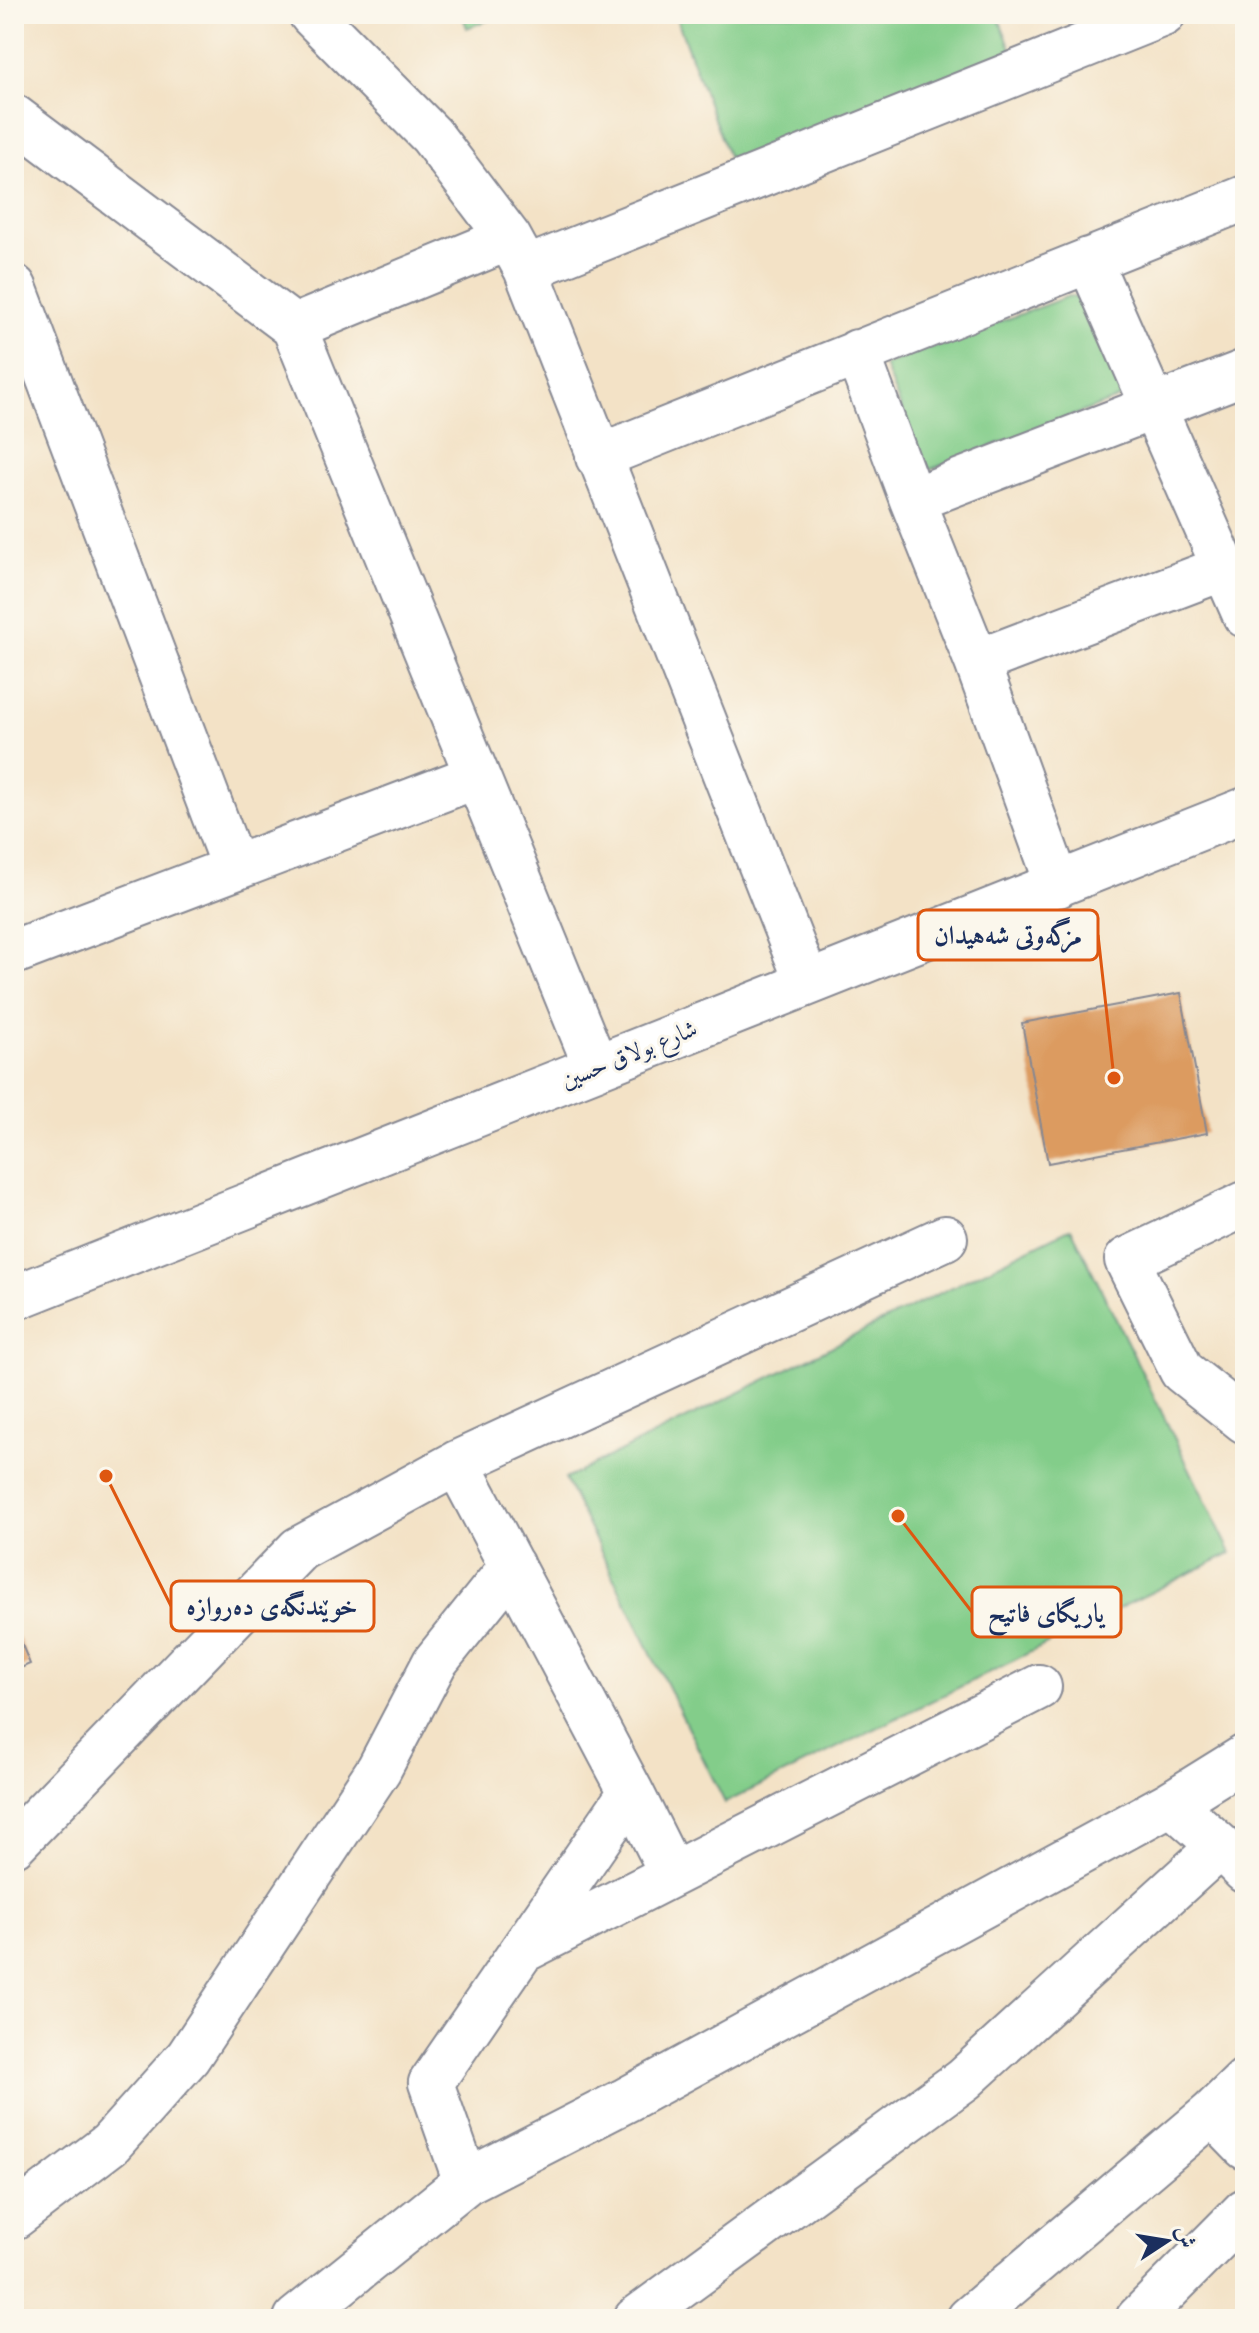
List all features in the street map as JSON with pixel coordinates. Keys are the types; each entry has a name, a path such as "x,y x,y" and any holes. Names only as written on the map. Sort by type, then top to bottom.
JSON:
{"street":[{"path":"311,14 431,135 518,254 807,982"},
{"path":"294,327 518,254 1163,14"},
{"path":"14,117 294,327 596,1067"},
{"path":"598,457 1245,198"},
{"path":"1089,260 1245,615"},
{"path":"14,287 234,868"},
{"path":"857,352 977,662 1058,885"},
{"path":"912,500 1245,372"},
{"path":"977,662 1224,568"},
{"path":"14,952 477,776"},
{"name":"شارع بولاق حسين","path":"14,1298 1245,810"},
{"path":"1245,1204 1127,1260 1182,1371 1245,1421"},
{"path":"14,1844 299,1549 457,1463 945,1238"},
{"path":"457,1463 672,1874"},
{"path":"14,2217 110,2144 188,2057 379,1769 435,1662 512,1566"},
{"path":"522,1951 1039,1687"},
{"path":"296,2319 466,2182 626,2100 1171,1803 1245,1757"},
{"path":"466,2182 431,2083 631,1792"},
{"path":"636,2319 964,2079 1233,1859 1171,1803"},
{"path":"969,2319 1212,2113 1245,2081"},
{"path":"1212,2113 1245,2147"},
{"path":"1138,2319 1245,2211"}],"green space":[{"path":"462,14 505,14 467,28"},
{"path":"685,14 997,14 1015,58 731,164 676,17"},
{"path":"1069,296 1096,303 1133,393 926,471 884,365"},
{"path":"1071,1228 1231,1553 725,1803 565,1479"}],"building":[{"path":"1181,993 1207,1133 1048,1163 1022,1023"},
{"path":"14,1626 30,1664 14,1671"}],"place":[{"name":"مزگەوتی شەهیدان","path":"1114,1078"},
{"name":"خوێندنگەی دەروازە","path":"106,1476"},
{"name":"یاریگای فاتیح","path":"898,1516"}]}
